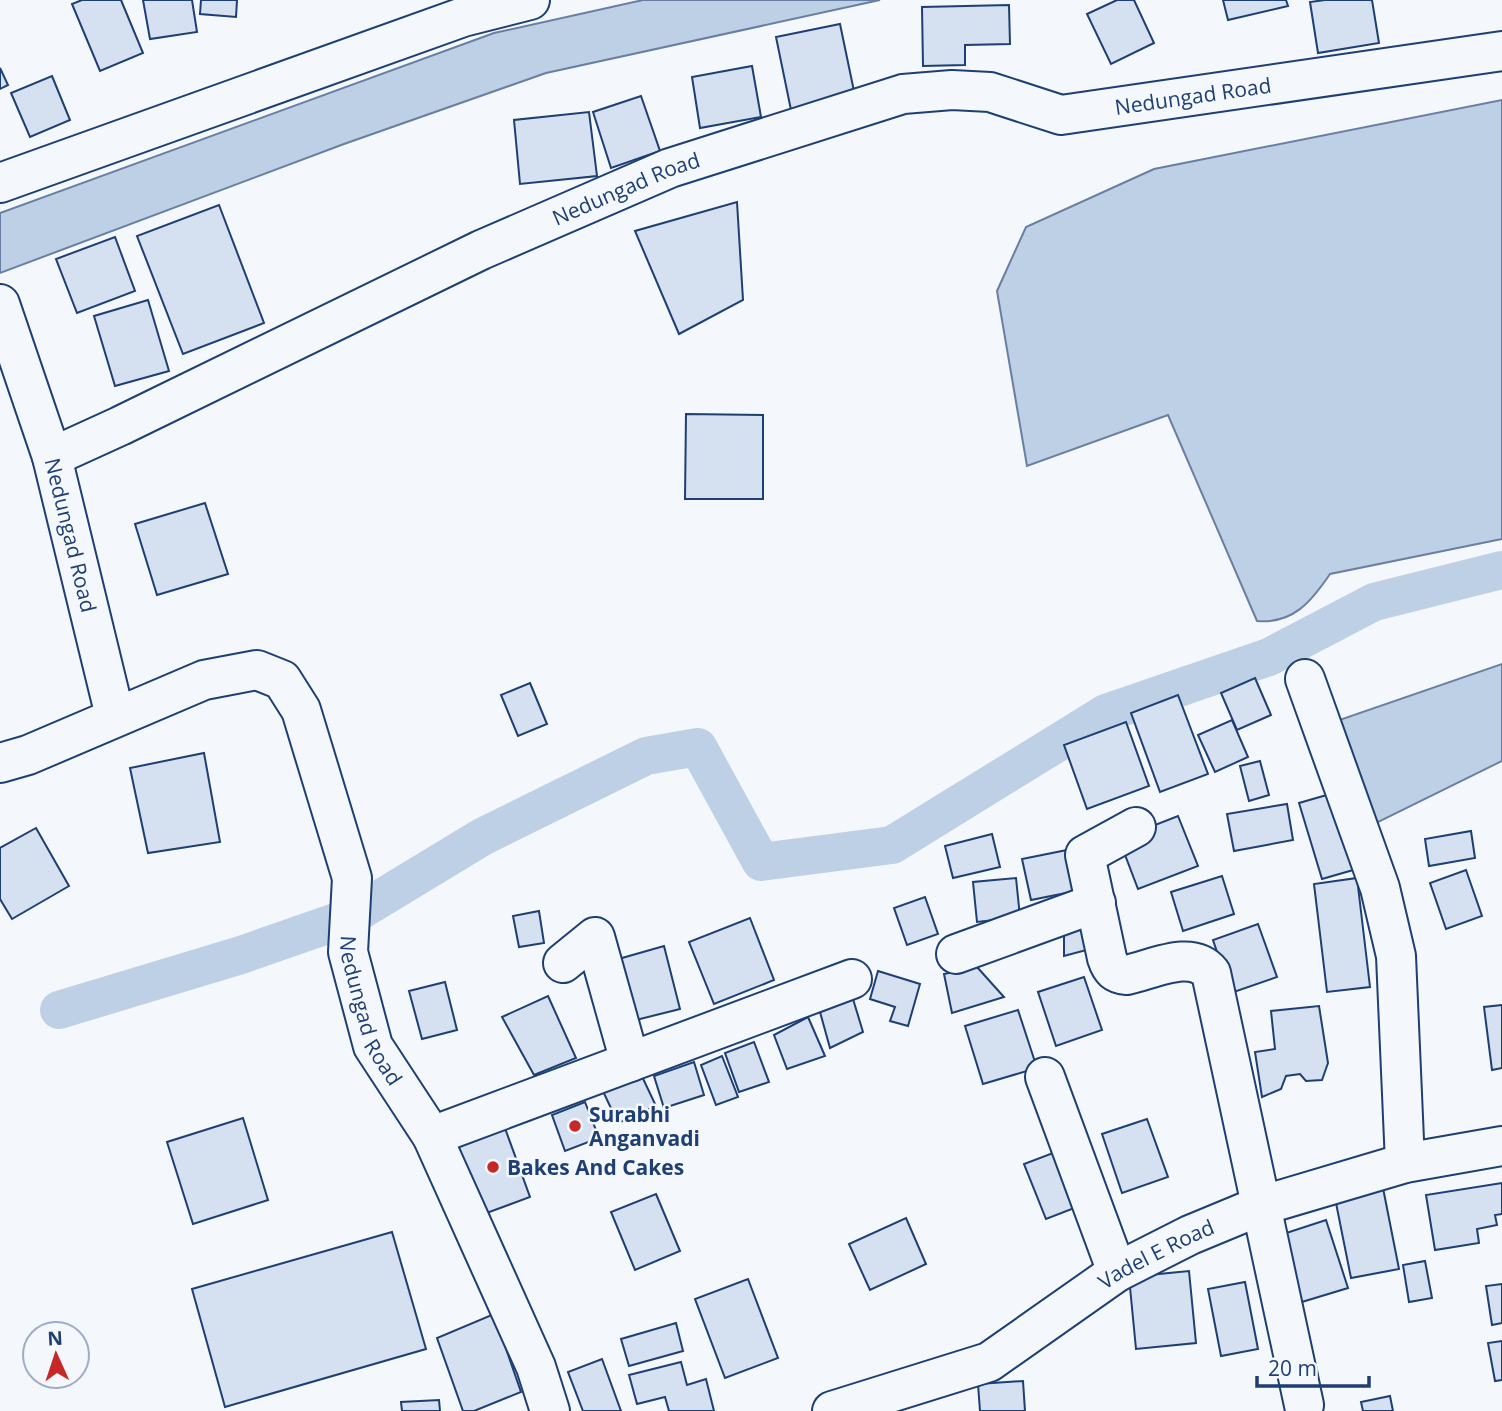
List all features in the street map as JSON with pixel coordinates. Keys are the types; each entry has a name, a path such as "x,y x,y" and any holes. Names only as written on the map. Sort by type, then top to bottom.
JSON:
{"street":[{"path":"0,183 463,17 530,0"},
{"name":"Nedungad Road","path":"115,716 52,457 481,250 670,167 903,94 952,90 990,92 1061,115 1502,51"},
{"path":"0,304 52,457"},
{"name":"Nedungad Road","path":"0,763 27,755 204,680 257,670 282,680 300,710 352,878 348,952 373,1046 432,1136 536,1367 551,1411"},
{"path":"1305,679 1380,888 1396,956 1405,1163"},
{"path":"1136,827 1084,855 1107,958 1110,968 1117,975 1191,960 1203,963 1211,973 1260,1206 1287,1315 1304,1405"},
{"path":"956,954 1096,902"},
{"path":"563,963 595,937 630,1062"},
{"path":"432,1136 852,979"},
{"path":"1045,1077 1117,1272"},
{"name":"Vadel E Road","path":"856,1407 989,1362 1117,1272 1191,1235 1260,1206 1405,1163 1502,1146"}],"water":[{"path":"643,0 880,0 546,73 344,144 0,273 0,213 494,33"},
{"path":"1502,100 1502,539 1330,574 1316,594 1291,615 1270,621 1257,621 1168,415 1027,466 997,291 1026,227 1154,169"},
{"path":"1502,664 1502,761 1362,830 1319,727"}],"building":[{"path":"82,0 121,0 143,53 100,71 72,4"},
{"path":"143,0 192,0 197,32 150,39"},
{"path":"201,0 237,0 236,17 200,14"},
{"path":"1117,0 1134,0 1154,43 1111,64 1087,14"},
{"path":"1223,0 1286,0 1288,6 1228,20"},
{"path":"1372,0 1379,43 1318,53 1310,2"},
{"path":"1009,5 1010,44 965,45 965,65 923,66 922,7"},
{"path":"840,24 855,96 791,110 776,37"},
{"path":"752,66 761,117 700,128 692,77"},
{"path":"0,68 8,85 0,89"},
{"path":"52,76 70,120 30,137 11,93"},
{"path":"641,96 660,151 611,168 593,112"},
{"path":"589,112 597,176 520,184 514,120"},
{"path":"737,202 743,300 679,334 635,231"},
{"path":"219,205 264,323 183,354 137,236"},
{"path":"115,237 135,291 77,313 56,259"},
{"path":"148,300 169,371 115,386 94,316"},
{"path":"686,414 763,415 763,499 685,499"},
{"path":"205,503 228,574 157,595 135,524"},
{"path":"1255,678 1271,715 1237,730 1221,693"},
{"path":"530,683 547,724 518,736 501,695"},
{"path":"1178,695 1208,774 1160,792 1131,713"},
{"path":"1232,720 1248,757 1215,772 1198,735"},
{"path":"1126,722 1149,786 1087,809 1064,745"},
{"path":"204,753 220,842 148,853 130,768"},
{"path":"1260,761 1269,795 1249,801 1240,766"},
{"path":"1344,790 1367,866 1322,879 1299,803"},
{"path":"1287,804 1293,840 1234,851 1227,814"},
{"path":"1178,816 1198,866 1138,889 1119,839"},
{"path":"36,828 69,886 12,919 0,899 0,848"},
{"path":"1471,831 1475,858 1429,866 1425,839"},
{"path":"992,834 1000,867 953,878 945,846"},
{"path":"1072,849 1081,890 1031,900 1022,859"},
{"path":"1466,870 1482,916 1446,929 1430,883"},
{"path":"1222,876 1234,914 1183,931 1171,892"},
{"path":"1016,878 1020,917 977,922 973,882"},
{"path":"1357,878 1370,987 1327,992 1314,884"},
{"path":"925,897 938,934 907,945 894,908"},
{"path":"539,911 544,943 519,947 513,916"},
{"path":"1093,916 1094,948 1064,956 1064,921"},
{"path":"750,918 774,980 714,1004 689,942"},
{"path":"1258,924 1277,977 1231,993 1213,940"},
{"path":"664,946 680,1009 628,1022 608,962"},
{"path":"977,967 1004,997 952,1013 944,974"},
{"path":"878,971 920,984 908,1026 890,1021 895,1007 870,999"},
{"path":"1084,977 1102,1030 1056,1046 1038,992"},
{"path":"445,982 457,1030 422,1039 409,991"},
{"path":"548,996 576,1058 534,1075 502,1017"},
{"path":"853,999 863,1032 830,1048 820,1012"},
{"path":"1502,1005 1502,1068 1492,1070 1484,1007"},
{"path":"1319,1006 1328,1063 1322,1080 1306,1081 1300,1074 1286,1076 1281,1089 1262,1097 1255,1052 1275,1049 1271,1011"},
{"path":"1018,1010 1037,1068 983,1084 965,1026"},
{"path":"808,1017 825,1056 787,1069 774,1035"},
{"path":"754,1042 769,1082 739,1092 725,1053"},
{"path":"722,1056 738,1097 716,1105 701,1065"},
{"path":"694,1062 704,1095 664,1108 654,1076"},
{"path":"638,1068 656,1106 618,1123 600,1085"},
{"name":"Surabhi Anganvadi","path":"585,1102 599,1138 565,1151 552,1115"},
{"path":"243,1118 268,1200 193,1224 167,1142"},
{"path":"1147,1119 1168,1177 1122,1193 1102,1134"},
{"name":"Bakes And Cakes","path":"502,1120 530,1197 484,1214 455,1137"},
{"path":"1053,1153 1077,1207 1046,1219 1024,1164"},
{"path":"1502,1183 1502,1214 1495,1215 1497,1225 1477,1229 1479,1243 1435,1250 1426,1195"},
{"path":"1383,1188 1399,1269 1351,1278 1335,1198"},
{"path":"656,1194 680,1251 635,1270 611,1212"},
{"path":"906,1218 926,1264 870,1290 849,1244"},
{"path":"1326,1220 1348,1288 1292,1305 1271,1238"},
{"path":"392,1232 426,1349 225,1407 192,1289"},
{"path":"1425,1261 1432,1298 1409,1302 1403,1265"},
{"path":"1189,1271 1196,1343 1136,1349 1129,1277"},
{"path":"748,1279 778,1358 725,1378 695,1299"},
{"path":"1245,1282 1258,1349 1221,1356 1208,1289"},
{"path":"1502,1284 1502,1323 1492,1325 1486,1286"},
{"path":"494,1314 521,1392 474,1411 463,1411 437,1338"},
{"path":"676,1323 683,1351 629,1366 621,1339"},
{"path":"1502,1341 1502,1380 1495,1381 1488,1343"},
{"path":"602,1359 621,1411 583,1411 568,1372"},
{"path":"681,1362 687,1385 706,1379 714,1411 669,1411 665,1397 637,1404 629,1375"},
{"path":"1023,1381 1025,1411 980,1411 978,1384"},
{"path":"1390,1396 1393,1411 1363,1411 1361,1402"},
{"path":"439,1400 440,1411 402,1411 401,1402"}],"waterway":[{"path":"59,1010 241,955 350,917 482,837 646,756 698,747 761,862 892,845 1106,713 1269,657 1374,602 1502,570"}],"place":[{"name":"Surabhi Anganvadi","path":"575,1126"},
{"name":"Bakes And Cakes","path":"493,1167"}]}
